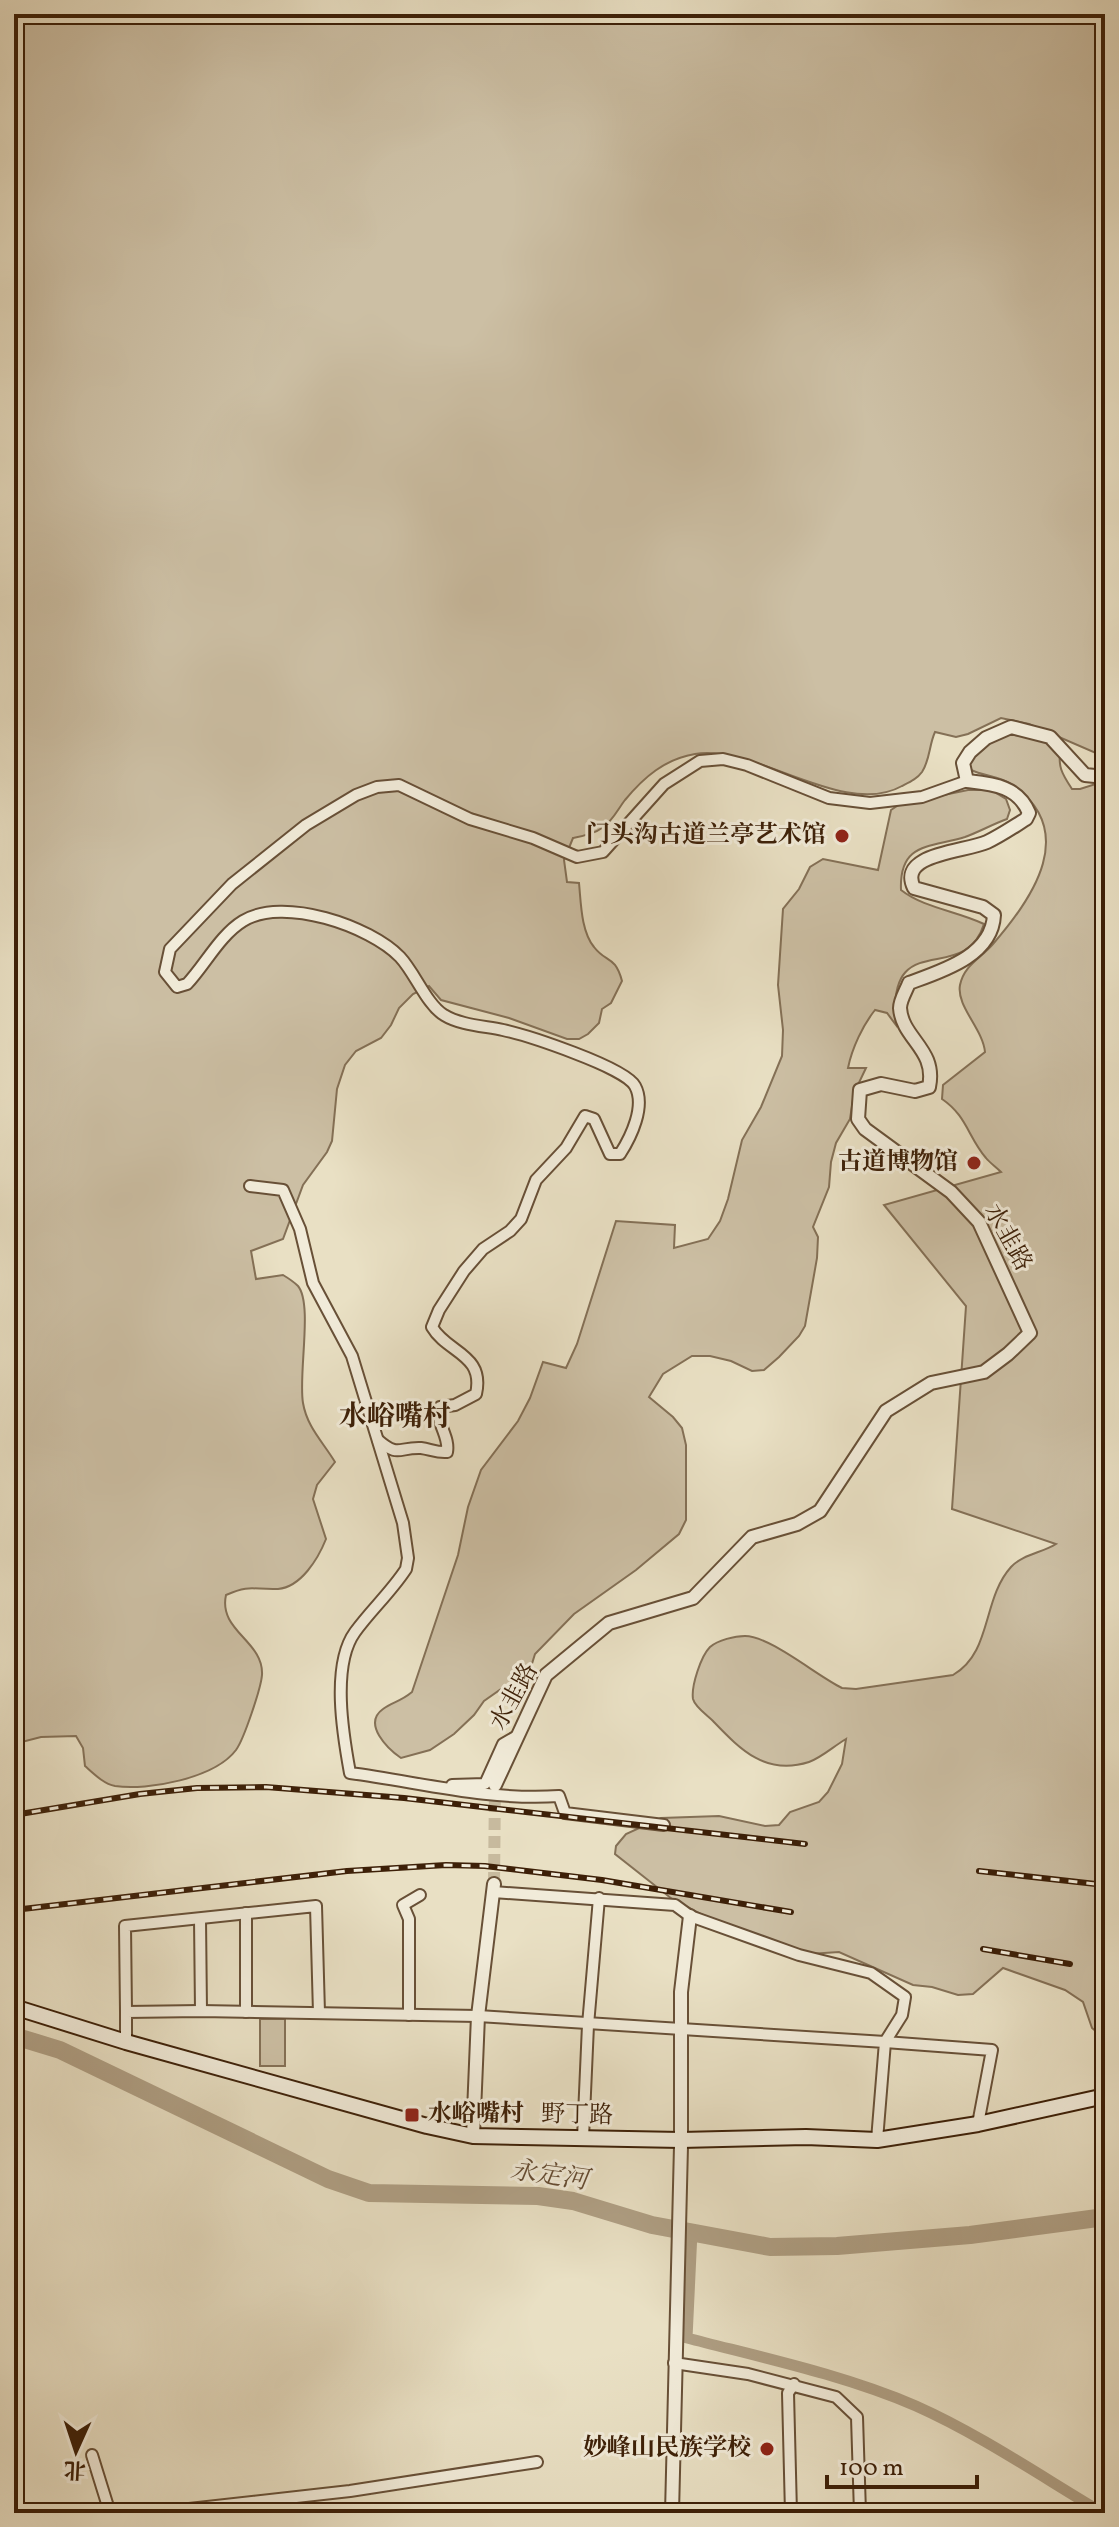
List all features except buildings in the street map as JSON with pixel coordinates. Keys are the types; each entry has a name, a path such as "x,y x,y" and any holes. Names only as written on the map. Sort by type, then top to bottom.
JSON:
{"main road":[{"name":"野丁路","path":"14,2007 126,2042 411,2122 473,2136 681,2143 806,2137 877,2140 978,2124 1105,2096"}],"street":[{"path":"378,1440 398,1453 422,1448 436,1453 447,1452 448,1446 437,1416 440,1407 455,1405 476,1394 478,1383 466,1354 440,1341 432,1327 439,1310 464,1271 483,1249 510,1231 521,1219 536,1180 566,1148 585,1116 594,1119 610,1154 620,1154 633,1134 639,1098 637,1088 630,1078 595,1061 507,1031 443,1015 397,954 335,921 300,912 275,910 243,921 230,932 187,984 177,987 165,972 170,949 232,884 306,825 356,795 377,787 399,785 470,819 533,838 577,857 603,852 664,784 700,761 723,759 747,765 829,798 870,803 922,797 967,781 963,763 970,752 986,738 1011,727 1050,737 1085,775 1105,777"},
{"name":"水韭路","path":"495,1785 546,1675 609,1623 693,1598 752,1537 797,1524 820,1511 886,1411 931,1383 984,1372 1030,1333 979,1222 951,1192 867,1130 858,1119 860,1090 881,1084 915,1091 929,1087 932,1073 927,1056 904,1020 900,1006 904,995 909,983 953,966 974,953 993,929 994,915 983,907 914,888 909,879 911,869 920,861 987,843 1026,819 1029,813 1016,794 998,784 967,781"},
{"path":"250,1186 283,1190 300,1229 313,1283 352,1356 403,1523 408,1558 406,1569 345,1649 340,1716 350,1773 463,1792 559,1796 565,1813 664,1825"},
{"path":"437,1787 485,1784 503,1744 517,1736"},
{"path":"473,2136 478,2016 494,1888 675,1905 690,1916 799,1955 871,1973 905,1997 902,2015 885,2042 877,2140"},
{"path":"409,2015 409,1919 403,1905 420,1895"},
{"path":"583,2138 588,2025 599,1898"},
{"path":"126,2042 125,1926 316,1906 319,2013"},
{"path":"246,1913 246,2012"},
{"path":"672,2513 681,2143 681,1992 690,1916"},
{"path":"200,1919 201,2011"},
{"path":"126,2012 478,2016 992,2050 978,2124"},
{"path":"674,2363 794,2384 836,2397 857,2417 860,2513"},
{"path":"791,2513 788,2393 794,2384"},
{"path":"92,2455 110,2513"},
{"path":"153,2513 248,2507 537,2462"}],"shaded area":[{"path":"14,14 1105,14 1105,757 1029,724 1001,718 956,737 935,732 927,763 920,774 902,786 879,794 853,793 826,787 744,759 718,754 684,756 656,770 640,784 606,825 573,838 564,860 567,882 579,883 586,933 598,952 613,963 622,981 611,1003 602,1009 599,1023 588,1034 579,1039 567,1039 509,1018 441,1000 429,986 413,994 399,1008 381,1038 356,1051 345,1065 337,1089 332,1141 303,1185 283,1239 251,1251 256,1279 283,1275 298,1286 302,1295 305,1324 303,1403 312,1427 335,1462 317,1485 313,1499 326,1539 313,1563 294,1583 278,1589 247,1589 226,1595 225,1607 229,1618 256,1653 262,1675 252,1713 236,1750 226,1760 197,1775 145,1786 115,1786 99,1778 85,1766 83,1748 76,1736 41,1737 14,1744"},
{"path":"1007,734 1055,740 1061,747 1061,770 1072,789 1105,781 1105,2039 1092,2028 1083,2002 1065,1990 1003,1968 973,1994 958,1995 913,1985 839,1952 809,1954 712,1920 672,1899 615,1854 616,1846 626,1834 661,1818 719,1816 765,1826 779,1825 790,1812 819,1802 828,1792 842,1764 846,1739 814,1760 793,1765 766,1763 733,1741 693,1699 700,1664 710,1647 736,1637 755,1638 780,1649 842,1688 856,1689 953,1675 966,1665 981,1640 995,1594 1011,1567 1021,1559 1056,1544 952,1509 966,1306 884,1205 1001,1172 980,1150 957,1112 942,1099 943,1085 985,1052 980,1035 962,1001 962,978 1023,906 1043,864 1046,842 1043,822 1031,802 1011,784 971,770 968,763 989,744"},
{"path":"968,790 991,790 1006,799 1010,810 1007,819 911,855 905,863 901,890 920,901 984,924 974,943 960,953 914,966 903,976 896,994 896,1025 887,1013 875,1010 858,1037 848,1068 866,1068 854,1093 850,1119 836,1143 829,1187 813,1227 818,1237 817,1258 805,1326 799,1336 764,1370 752,1371 710,1356 692,1356 663,1374 649,1397 682,1428 686,1445 686,1520 679,1534 636,1570 574,1614 535,1654 522,1682 504,1687 484,1701 454,1734 430,1750 401,1758 379,1736 375,1722 377,1715 412,1692 458,1555 468,1507 481,1470 518,1421 543,1362 566,1368 577,1344 616,1221 675,1225 674,1248 708,1239 720,1221 742,1140 761,1107 782,1056 783,1030 778,985 783,909 799,889 810,867 823,859 878,870 891,810 900,804"},
{"path":"260,2019 285,2019 285,2066 260,2066"}],"waterway":[{"name":"永定河","path":"14,2036 60,2050 328,2179 369,2193 538,2196 573,2201 652,2225 770,2247 837,2246 970,2235 1105,2217"},
{"path":"692,2232 687,2338 832,2376 916,2406 988,2443 1103,2513"}],"tunnel":[{"path":"494,1884 495,1785"}],"railway":[{"path":"14,1815 140,1794 197,1788 266,1787 404,1798 805,1844"},
{"path":"14,1910 347,1871 446,1865 485,1866 602,1880 791,1912"},
{"path":"979,1871 1105,1885"},
{"path":"983,1949 1070,1964"}],"place":[{"name":"门头沟古道兰亭艺术馆","path":"842,836"},
{"name":"古道博物馆","path":"974,1163"},
{"name":"水峪嘴村","path":"412,2115"},
{"name":"妙峰山民族学校","path":"767,2449"}],"district":[{"name":"水峪嘴村","path":"395,1417"}]}
